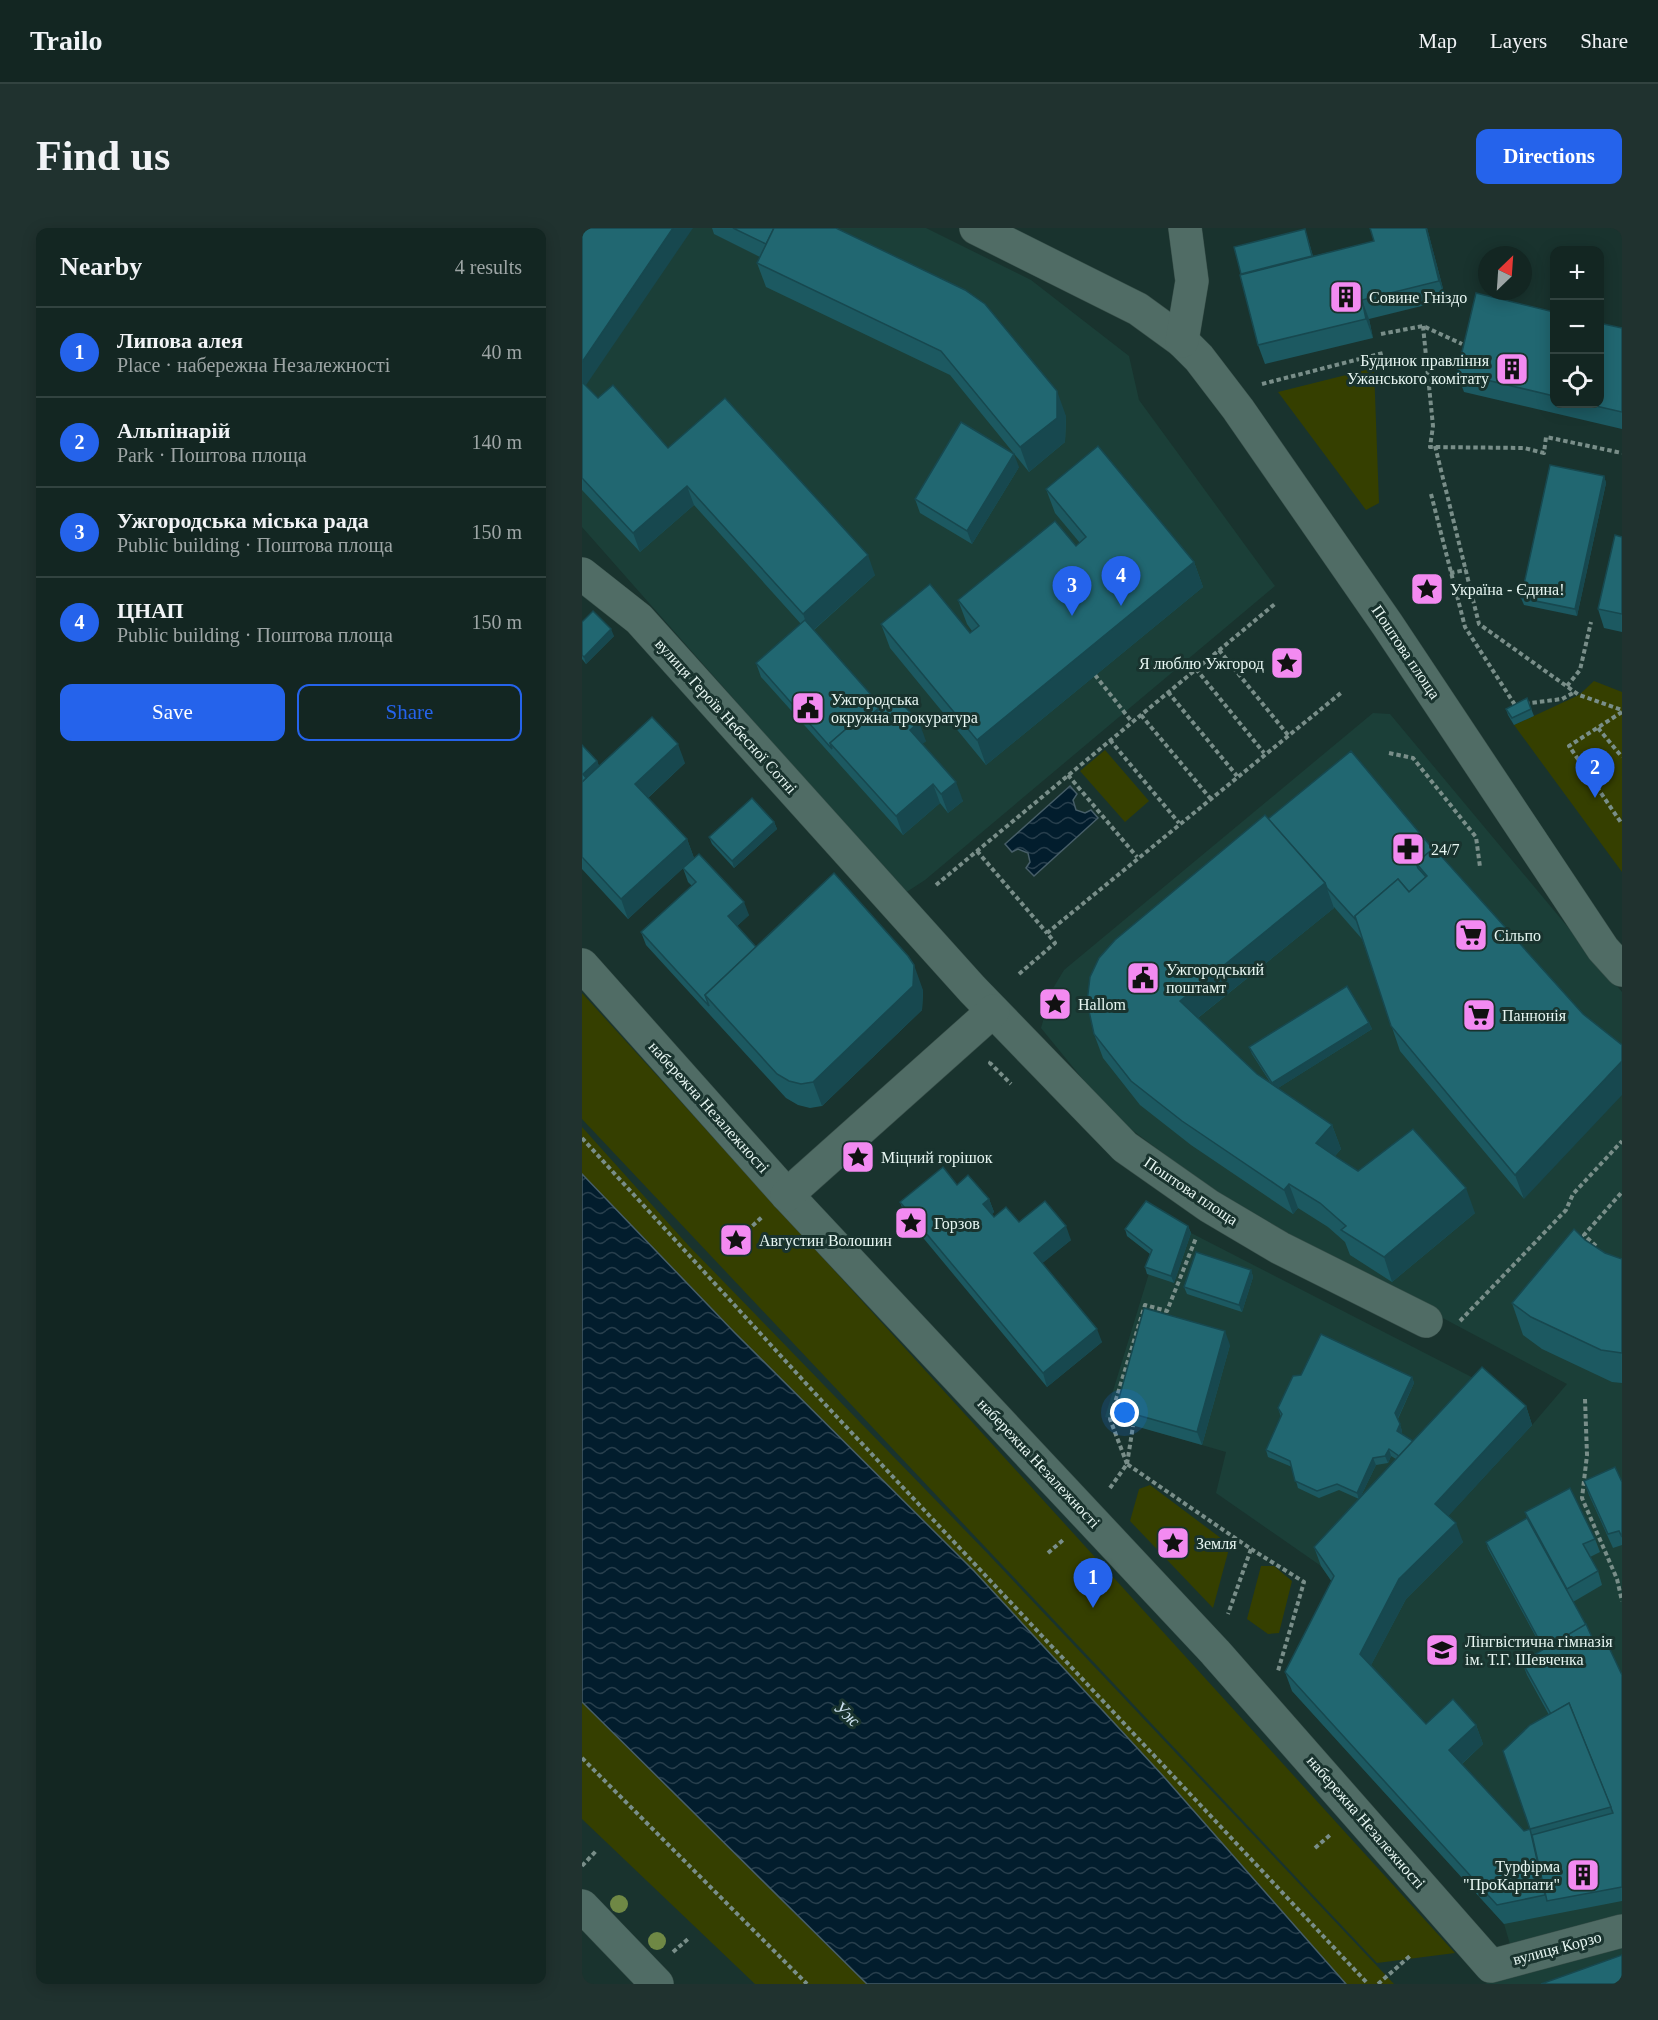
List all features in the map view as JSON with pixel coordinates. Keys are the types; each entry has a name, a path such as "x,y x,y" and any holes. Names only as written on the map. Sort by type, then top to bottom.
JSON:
{"street":[{"name":"Поштова площа","path":"976,228 1138,309 1182,340 1227,396 1387,624 1603,949 1622,970"},
{"path":"1182,340 1192,281 1185,228"},
{"name":"вулиця Героїв Небесної Сотні","path":"582,574 639,619 862,866"},
{"name":"Поштова площа","path":"862,866 993,1011 1125,1147 1209,1206 1280,1248 1442,1323"},
{"name":"набережна Незалежності","path":"582,965 787,1195 1215,1652 1491,1966"},
{"path":"787,1195 993,1011"},
{"path":"582,1906 657,1984"},
{"name":"вулиця Корзо","path":"1491,1966 1622,1930"}],"path":[{"path":"1381,334 1423,326 1462,344"},
{"path":"1423,326 1433,426 1430,447 1524,448 1544,453 1546,437 1622,453"},
{"path":"1227,396 1314,369 1383,353"},
{"path":"1435,446 1479,624 1575,692 1622,711"},
{"path":"1431,494 1450,573 1468,632 1515,705 1562,699 1575,692"},
{"path":"1450,573 1466,570"},
{"path":"936,885 1276,603"},
{"path":"1567,687 1580,670 1591,622"},
{"path":"1218,650 1288,735"},
{"path":"1196,669 1264,753"},
{"path":"1095,675 1132,722"},
{"path":"1168,692 1237,776"},
{"path":"1047,933 1264,753 1342,692"},
{"path":"1622,711 1569,746 1622,824"},
{"path":"1141,715 1210,798"},
{"path":"1598,728 1622,757"},
{"path":"1110,741 1179,823"},
{"path":"1389,753 1413,758 1476,837 1480,867"},
{"path":"1068,775 1137,857"},
{"path":"977,851 1055,943 1019,974"},
{"path":"582,1138 822,1401 1368,1984"},
{"path":"1442,1323 1566,1210 1573,1194 1622,1141"},
{"path":"1596,1246 1584,1235 1622,1192"},
{"path":"1197,1236 1167,1311 1144,1305 1110,1419 1127,1464 1251,1550 1304,1582 1275,1681"},
{"path":"1585,1399 1587,1455 1582,1498 1617,1579 1622,1601"},
{"path":"1090,1517 1127,1464 1134,1426"},
{"path":"1215,1652 1251,1550"},
{"path":"582,1758 807,1984"},
{"path":"582,1866 596,1851"},
{"path":"1378,1984 1410,1956"}],"shaded area":[{"path":"582,228 926,228 1031,280 1129,356 1139,400 1275,586 925,880 905,893 582,527"},
{"path":"1373,713 1390,714 1622,992 1622,1984 1485,1984 1518,1971 1504,1924 1292,1691 1341,1595 1321,1566 1216,1493 1226,1452 1105,1417 1154,1257 1127,1236 1191,1233 1489,1386 1532,1425 1567,1384 1343,1265 1211,1189 1112,1115 1041,1028 1052,990 1064,970"}],"green space":[{"path":"1374,368 1379,503 1366,510 1278,392"},
{"path":"1594,681 1622,692 1622,872 1514,725 1579,695"},
{"path":"1105,750 1149,801 1125,822 1080,771"},
{"path":"582,993 1455,1953 1377,1963 582,1119"},
{"path":"582,1127 688,1245 988,1554 1394,1984 1346,1984 1164,1777 974,1571 734,1332 582,1174"},
{"path":"1150,1485 1230,1545 1213,1608 1130,1521 1139,1489"},
{"path":"1261,1566 1274,1566 1292,1581 1279,1633 1268,1634 1247,1619"},
{"path":"582,1702 867,1984 755,1984 582,1819"}],"water":[{"path":"1070,786 1077,794 1073,800 1076,810 1085,813 1091,810 1098,818 1034,876 1026,868 1030,862 1028,853 1018,849 1012,852 1005,844"},
{"name":"Уж","path":"582,1174 734,1332 974,1571 1164,1777 1346,1984 867,1984 582,1702"}],"building":[{"path":"582,228 585,230 587,228 673,228 582,362"},
{"path":"733,228 774,228 766,244"},
{"path":"774,228 836,228 965,290 985,304 1057,391 1057,418 1020,447 941,351 757,263"},
{"name":"Совине Гніздо","path":"1370,228 1426,228 1439,281 1362,300 1366,319 1258,345 1240,275 1374,241"},
{"path":"1305,229 1312,256 1241,274 1234,247"},
{"path":"1476,293 1478,300 1505,300 1550,311 1550,395 1457,373"},
{"path":"1604,324 1622,328 1622,412 1604,408"},
{"path":"582,382 598,398 613,385 668,448 725,398 868,555 803,614 687,486 633,533 582,478"},
{"path":"961,422 1014,454 967,531 915,499"},
{"path":"1098,446 1194,562 977,740 881,624 930,584 970,633 979,626 958,600 1055,521 1076,546 1086,537 1046,489"},
{"path":"1550,465 1604,476 1575,609 1521,598"},
{"path":"1615,535 1622,537 1622,614 1598,609"},
{"path":"593,611 611,629 584,657 582,655 582,622"},
{"path":"805,620 881,706 865,720 861,716 830,743 832,749 756,663"},
{"path":"895,696 919,722 910,730 956,782 941,794 933,784 896,816 830,743 861,716 866,721"},
{"path":"1527,698 1531,709 1512,718 1506,709"},
{"path":"652,717 678,744 635,784 687,839 621,899 582,857 582,782"},
{"path":"582,745 597,761 583,774 586,778 582,782"},
{"path":"1351,751 1433,849 1416,863 1426,877 1409,892 1398,879 1355,916 1356,920 1268,819"},
{"path":"752,798 774,822 732,861 709,837"},
{"path":"1265,815 1325,883 1180,1001 1257,1074 1332,1125 1316,1143 1336,1157 1358,1171 1413,1129 1466,1188 1384,1257 1341,1230 1346,1226 1320,1203 1289,1184 1284,1190 1182,1121 1131,1081 1094,1034 1087,1002 1090,977 1099,958 1115,940"},
{"name":"Паннонія","path":"1434,848 1583,1014 1622,1045 1622,1061 1515,1175 1391,1026 1355,916 1398,879 1409,892 1427,876 1416,863"},
{"path":"699,854 744,902 728,916 756,947 705,995 709,1006 641,932 696,882 683,868"},
{"path":"834,873 908,956 914,965 913,986 813,1082 801,1084 789,1081 777,1074 705,995"},
{"path":"1347,986 1369,1023 1272,1083 1249,1047"},
{"path":"943,1167 957,1185 968,1175 989,1199 983,1204 994,1217 1006,1207 1019,1222 1045,1201 1066,1226 1034,1253 1097,1329 1043,1373 900,1202"},
{"path":"1146,1201 1188,1226 1171,1276 1145,1267 1152,1250 1125,1229"},
{"path":"1574,1229 1585,1240 1605,1253 1622,1259 1622,1353 1601,1350 1531,1317 1512,1303"},
{"path":"1196,1252 1251,1270 1239,1305 1184,1287"},
{"path":"1144,1308 1225,1331 1197,1432 1116,1409"},
{"path":"1321,1334 1412,1377 1395,1413 1400,1424 1397,1431 1413,1441 1399,1456 1389,1449 1385,1456 1373,1458 1357,1493 1337,1484 1317,1491 1295,1481 1290,1461 1266,1450 1282,1414 1278,1408 1293,1376 1301,1375"},
{"path":"1482,1367 1526,1406 1435,1504 1456,1523 1399,1579 1360,1654 1426,1724 1453,1699 1476,1725 1449,1750 1524,1831 1530,1829 1545,1895 1497,1905 1285,1672 1334,1576 1314,1547"},
{"path":"1615,1467 1622,1482 1622,1537 1619,1531 1608,1534 1584,1481"},
{"path":"1570,1488 1595,1539 1583,1544 1598,1571 1567,1589 1525,1512"},
{"path":"1527,1518 1586,1625 1544,1649 1486,1542"},
{"path":"1586,1624 1595,1644 1605,1639 1622,1675 1622,1887 1547,1901 1532,1835 1613,1813 1569,1703 1551,1714 1522,1662"},
{"path":"1569,1703 1611,1807 1530,1829 1503,1751 1530,1725"},
{"path":"1622,1955 1622,1984 1541,1984"}],"place":[{"name":"Совине Гніздо","path":"1346,297"},
{"name":"Будинок правління Ужанського комітату","path":"1512,369"},
{"name":"Україна - Єдина!","path":"1427,589"},
{"name":"ЦНАП","path":"1121,606"},
{"name":"Ужгородська міська рада","path":"1072,616"},
{"name":"Я люблю Ужгород","path":"1287,663"},
{"name":"Ужгородська окружна прокуратура","path":"808,708"},
{"name":"Альпінарій","path":"1595,798"},
{"name":"24/7","path":"1408,849"},
{"name":"Сільпо","path":"1471,935"},
{"name":"Ужгородський поштамт","path":"1143,978"},
{"name":"Hallom","path":"1055,1004"},
{"name":"Паннонія","path":"1479,1015"},
{"name":"Міцний горішок","path":"858,1157"},
{"name":"Горзов","path":"911,1223"},
{"name":"Августин Волошин","path":"736,1240"},
{"name":"Земля","path":"1173,1543"},
{"name":"Липова алея","path":"1093,1608"},
{"name":"Лінгвістична гімназія ім. Т.Г. Шевченка","path":"1442,1650"},
{"name":"Турфірма \"ПроКарпати\"","path":"1583,1875"}]}
